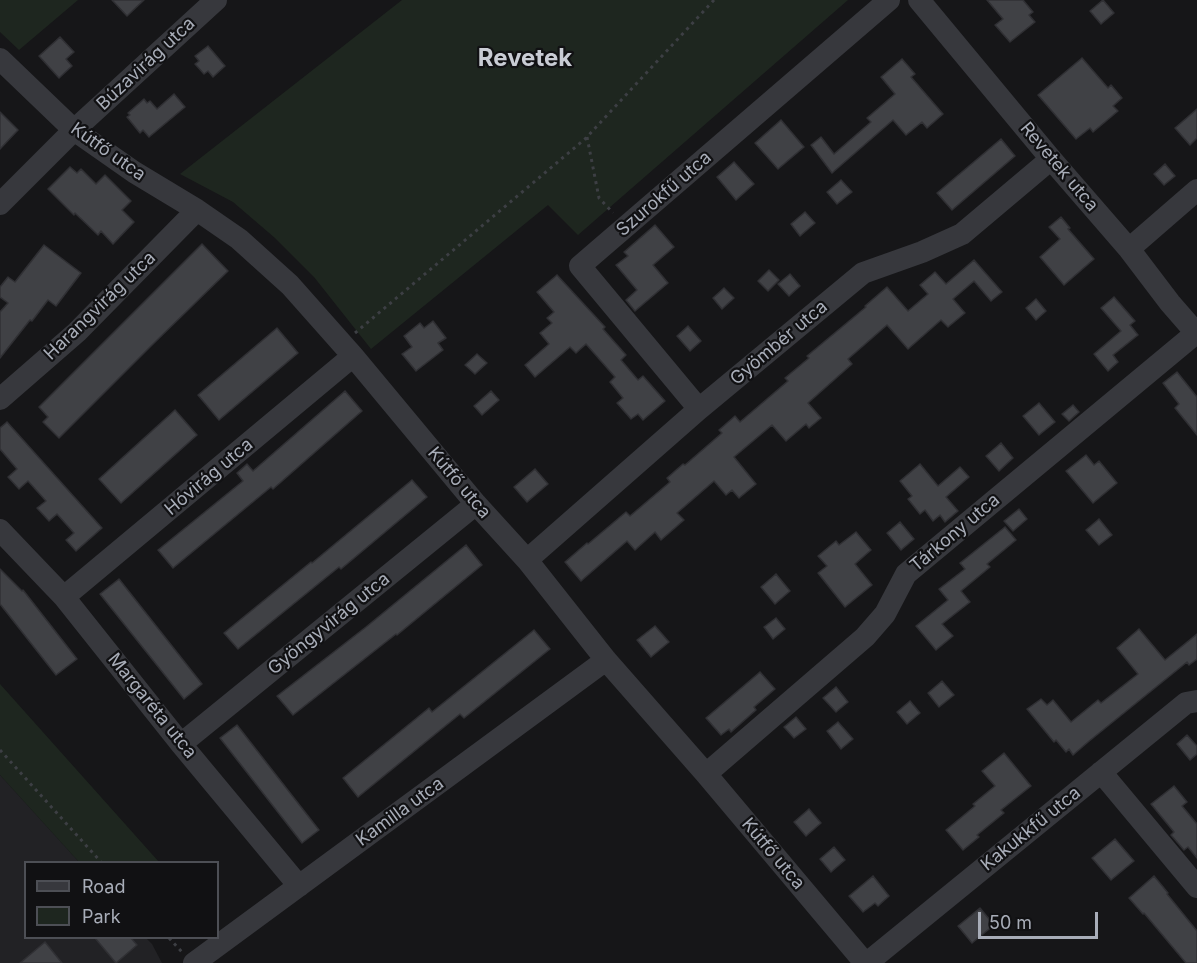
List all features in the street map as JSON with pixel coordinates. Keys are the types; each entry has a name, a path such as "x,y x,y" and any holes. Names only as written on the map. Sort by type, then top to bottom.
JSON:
{"street":[{"name":"Búzavirág utca","path":"0,204 74,130 216,0"},
{"name":"Szurokfű utca","path":"699,409 580,267 889,0"},
{"name":"Revetek utca","path":"919,0 1129,249 1197,334"},
{"name":"Kútfő utca","path":"0,59 74,130 134,172 239,238 290,285 348,350 476,504 527,560 606,660 866,963"},
{"name":"Gyömbér utca","path":"527,560 699,409 863,273 922,252 962,234 1051,159"},
{"path":"1129,249 1197,190"},
{"name":"Harangvirág utca","path":"0,399 77,332 197,210"},
{"name":"Tárkony utca","path":"706,774 865,637 885,614 906,574 1197,334"},
{"name":"Hóvirág utca","path":"64,597 348,350"},
{"name":"Gyöngyvirág utca","path":"182,744 476,504"},
{"name":"Margaréta utca","path":"0,530 64,597 299,886"},
{"name":"Kamilla utca","path":"194,963 606,660"},
{"name":"Kakukkfű utca","path":"866,963 1186,703 1197,700"},
{"path":"1101,771 1197,887"}],"path":[{"path":"348,350 587,137 714,0"},
{"path":"587,137 599,198 626,227"},
{"path":"0,750 100,861"}],"shaded area":[{"path":"0,775 78,861 24,861 24,939 147,939 162,963 0,963"}],"green space":[{"path":"0,0 78,0 19,50 0,32"},
{"path":"402,0 848,0 578,235 548,205 371,349 314,277 275,238 233,202 180,174"},
{"path":"0,684 158,861 78,861 0,775"}],"building":[{"path":"112,0 144,0 127,16"},
{"path":"987,0 1023,0 1033,12 1029,15 1035,22 1010,42 995,25 1003,19"},
{"path":"1103,0 1114,13 1101,24 1090,11"},
{"path":"60,37 74,52 66,59 72,66 59,78 39,56"},
{"path":"208,46 225,66 213,77 208,71 204,74 195,64 199,61 195,56"},
{"path":"1082,58 1108,88 1111,85 1122,98 1113,106 1118,111 1093,132 1090,128 1076,139 1038,95"},
{"path":"902,59 915,74 911,77 943,114 927,128 922,122 906,135 893,120 832,173 811,145 821,137 834,154 871,122 867,118 895,94 881,77"},
{"path":"174,94 185,107 149,137 143,130 140,133 127,117 130,115 128,113 144,99 147,103 150,101 157,109"},
{"path":"1197,109 1197,138 1190,145 1175,128"},
{"path":"0,112 18,130 0,149"},
{"path":"781,120 804,147 778,169 755,143"},
{"path":"1001,139 1015,156 952,210 937,193"},
{"path":"734,162 754,184 736,200 717,177"},
{"path":"1165,164 1175,176 1164,185 1154,174"},
{"path":"70,167 77,173 81,169 96,184 105,175 131,201 122,210 134,222 113,244 101,231 98,235 75,213 74,215 48,189"},
{"path":"841,180 852,192 837,204 827,192"},
{"path":"805,212 815,223 800,236 791,224"},
{"path":"1061,217 1070,228 1068,229 1094,259 1064,285 1040,257 1060,239 1049,227"},
{"path":"655,225 674,247 653,265 668,283 635,311 626,300 637,290 616,265 628,256 624,252"},
{"path":"202,244 228,271 59,438 43,422 48,417 39,407"},
{"path":"44,245 81,273 56,306 48,300 0,358 0,312 8,303 0,297 0,287 8,277 15,282"},
{"path":"974,260 1002,292 991,301 974,281 953,299 965,313 948,327 941,320 908,349 887,325 848,359 852,364 808,403 821,418 809,428 806,424 786,441 772,425 734,457 756,484 739,498 732,490 726,495 714,481 677,513 684,520 661,540 655,532 635,550 627,541 581,581 565,562 626,512 630,516 670,482 667,478 722,433 719,430 735,416 740,422 788,381 785,378 809,358 807,356 887,287 908,311 928,294 920,285 935,272 946,284"},
{"path":"769,270 779,280 768,291 758,281"},
{"path":"790,274 800,286 789,296 778,284"},
{"path":"557,275 605,327 603,329 626,355 621,360 638,380 643,376 665,401 643,420 638,414 631,419 617,403 623,398 610,382 615,377 586,344 576,353 570,347 535,377 525,365 549,344 540,333 552,323 547,318 554,312 537,292"},
{"path":"724,288 734,298 722,309 713,298"},
{"path":"1114,297 1135,321 1130,325 1138,335 1113,355 1118,362 1108,371 1094,354 1121,331 1101,308"},
{"path":"1036,299 1046,311 1036,320 1026,308"},
{"path":"433,321 446,338 438,343 443,350 416,371 402,354 412,347 404,336 420,323 424,328"},
{"path":"688,326 701,341 690,351 677,336"},
{"path":"277,328 298,353 219,420 198,395"},
{"path":"477,354 487,363 475,374 465,365"},
{"path":"1177,372 1197,397 1197,435 1175,408 1179,404 1163,383"},
{"path":"345,391 362,411 273,489 271,487 173,568 158,550 243,481 237,473 247,464 253,471"},
{"path":"491,391 499,400 482,415 474,406"},
{"path":"1039,403 1055,422 1039,435 1023,416"},
{"path":"1073,405 1079,412 1069,421 1062,414"},
{"path":"175,410 197,435 121,503 99,479"},
{"path":"7,422 102,528 76,551 66,540 74,533 57,514 49,521 37,508 46,501 28,481 19,489 8,477 17,469 0,449 0,428"},
{"path":"1001,443 1013,458 999,471 986,456"},
{"path":"1086,455 1094,465 1099,461 1117,483 1093,503 1066,471"},
{"path":"920,464 938,486 960,467 969,477 946,497 958,511 945,522 940,515 933,521 925,510 920,514 908,499 912,496 900,481"},
{"path":"535,469 548,484 527,502 514,487"},
{"path":"412,480 427,497 341,569 339,567 238,649 224,633"},
{"path":"1019,509 1027,519 1013,531 1004,521"},
{"path":"1099,519 1112,535 1099,545 1086,530"},
{"path":"900,522 914,539 901,550 887,533"},
{"path":"1005,527 1016,540 987,564 990,567 961,591 970,602 942,624 953,636 936,650 916,626 948,600 939,589 965,569 960,563"},
{"path":"856,532 871,550 855,564 872,585 845,607 818,573 827,566 818,556 836,541 839,545"},
{"path":"466,545 482,565 397,635 293,715 277,696"},
{"path":"0,569 23,590 77,659 56,675 0,604"},
{"path":"776,574 790,591 775,604 761,587"},
{"path":"119,579 202,684 184,699 100,594"},
{"path":"776,618 785,629 773,639 764,627"},
{"path":"655,626 669,642 651,657 637,640"},
{"path":"1139,629 1165,660 1197,634 1197,659 1189,665 1187,662 1073,755 1069,749 1066,752 1056,740 1054,742 1027,709 1041,699 1047,705 1053,700 1071,722 1098,700 1101,703 1138,674 1117,648"},
{"path":"534,630 550,649 464,718 460,714 358,797 343,778 429,708 432,712"},
{"path":"760,672 775,689 754,707 756,710 731,732 729,729 721,735 706,718"},
{"path":"942,681 954,695 939,707 928,693"},
{"path":"836,687 848,702 836,712 823,698"},
{"path":"910,701 920,713 907,724 897,712"},
{"path":"796,717 806,729 794,738 784,727"},
{"path":"838,722 853,739 841,749 827,731"},
{"path":"237,725 319,830 302,843 220,738"},
{"path":"1187,735 1197,746 1197,754 1190,760 1177,744"},
{"path":"1004,753 1031,786 1001,810 1004,813 963,850 946,830 995,786 982,771"},
{"path":"1174,786 1187,802 1182,806 1197,824 1197,858 1188,847 1184,850 1171,835 1174,832 1151,804"},
{"path":"809,809 821,823 806,836 794,822"},
{"path":"1115,839 1134,861 1111,880 1092,858"},
{"path":"834,847 845,860 831,872 820,859"},
{"path":"873,876 889,896 878,906 875,903 863,912 849,896"},
{"path":"1154,876 1197,931 1197,963 1186,963 1129,898"},
{"path":"980,908 994,925 972,943 958,926"},
{"path":"96,939 132,939 137,945 116,963"},
{"path":"45,942 62,963 20,963"}],"district":[{"name":"Revetek","path":"525,59"}]}
